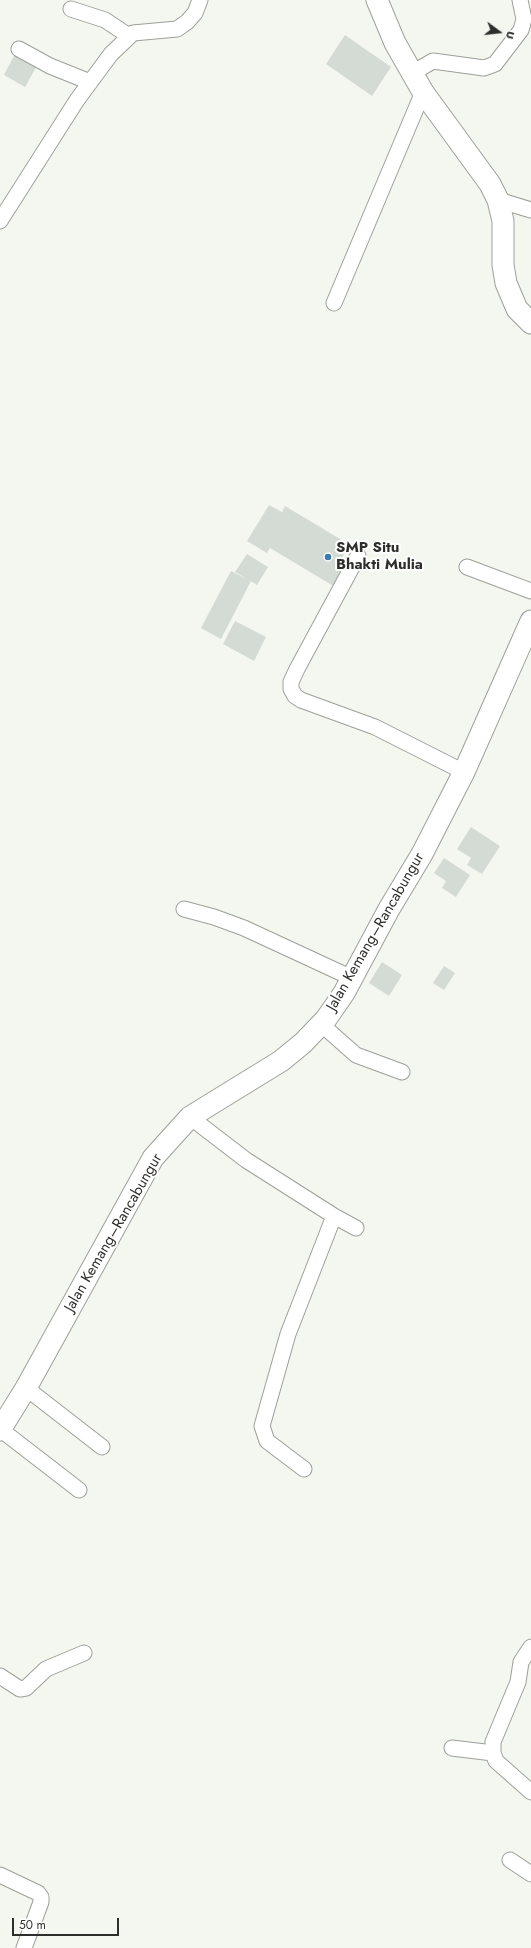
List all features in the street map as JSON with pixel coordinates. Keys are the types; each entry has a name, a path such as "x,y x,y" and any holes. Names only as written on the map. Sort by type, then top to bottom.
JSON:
{"street":[{"path":"0,222 90,82 111,54 133,33 140,31 176,29 187,22 195,13 200,0"},
{"path":"377,0 395,43 423,92 490,184 498,200 503,221 503,265 506,282 517,310 531,323"},
{"path":"412,73 433,61 484,68 495,64 521,30 524,19 520,0"},
{"path":"71,9 104,20 129,36"},
{"path":"19,49 50,66 90,82"},
{"path":"334,303 423,92"},
{"path":"498,200 531,210"},
{"path":"358,556 297,669 291,682 291,689 295,696 301,700 375,727 464,772"},
{"path":"467,567 531,591"},
{"name":"Jalan Kemang–Rancabungur","path":"0,1430 26,1388 153,1158 190,1117 281,1061 321,1024 344,993 389,908 422,854 464,772 531,622"},
{"path":"184,909 244,928 352,978"},
{"path":"321,1024 356,1055 402,1072"},
{"path":"190,1117 246,1160 334,1216 356,1228"},
{"path":"304,1468 267,1441 262,1426 288,1334 334,1216"},
{"path":"26,1388 102,1447"},
{"path":"0,1430 79,1490"},
{"path":"531,1647 522,1662 518,1682 498,1726 493,1742 493,1754 496,1761 531,1792"},
{"path":"0,1676 20,1689 26,1688 46,1669 84,1653"},
{"path":"452,1748 493,1754"},
{"path":"510,1860 531,1874"},
{"path":"0,1875 38,1893 41,1897 41,1902 24,1948"}],"building":[{"path":"345,35 391,67 372,96 326,64"},
{"path":"16,52 38,64 25,87 4,75"},
{"path":"269,505 282,512 285,506 350,545 339,562 352,570 340,590 270,548 267,553 247,541"},
{"path":"247,554 268,567 257,585 251,581 221,639 201,628 231,571 247,579 235,572"},
{"path":"235,621 266,637 254,661 223,644"},
{"path":"471,827 500,846 482,874 467,865 471,858 457,849"},
{"path":"444,858 470,875 456,897 442,888 446,881 434,873"},
{"path":"382,962 402,975 389,996 369,983"},
{"path":"444,966 455,973 444,990 433,983"}],"place":[{"name":"SMP Situ Bhakti Mulia","path":"328,557"}]}
